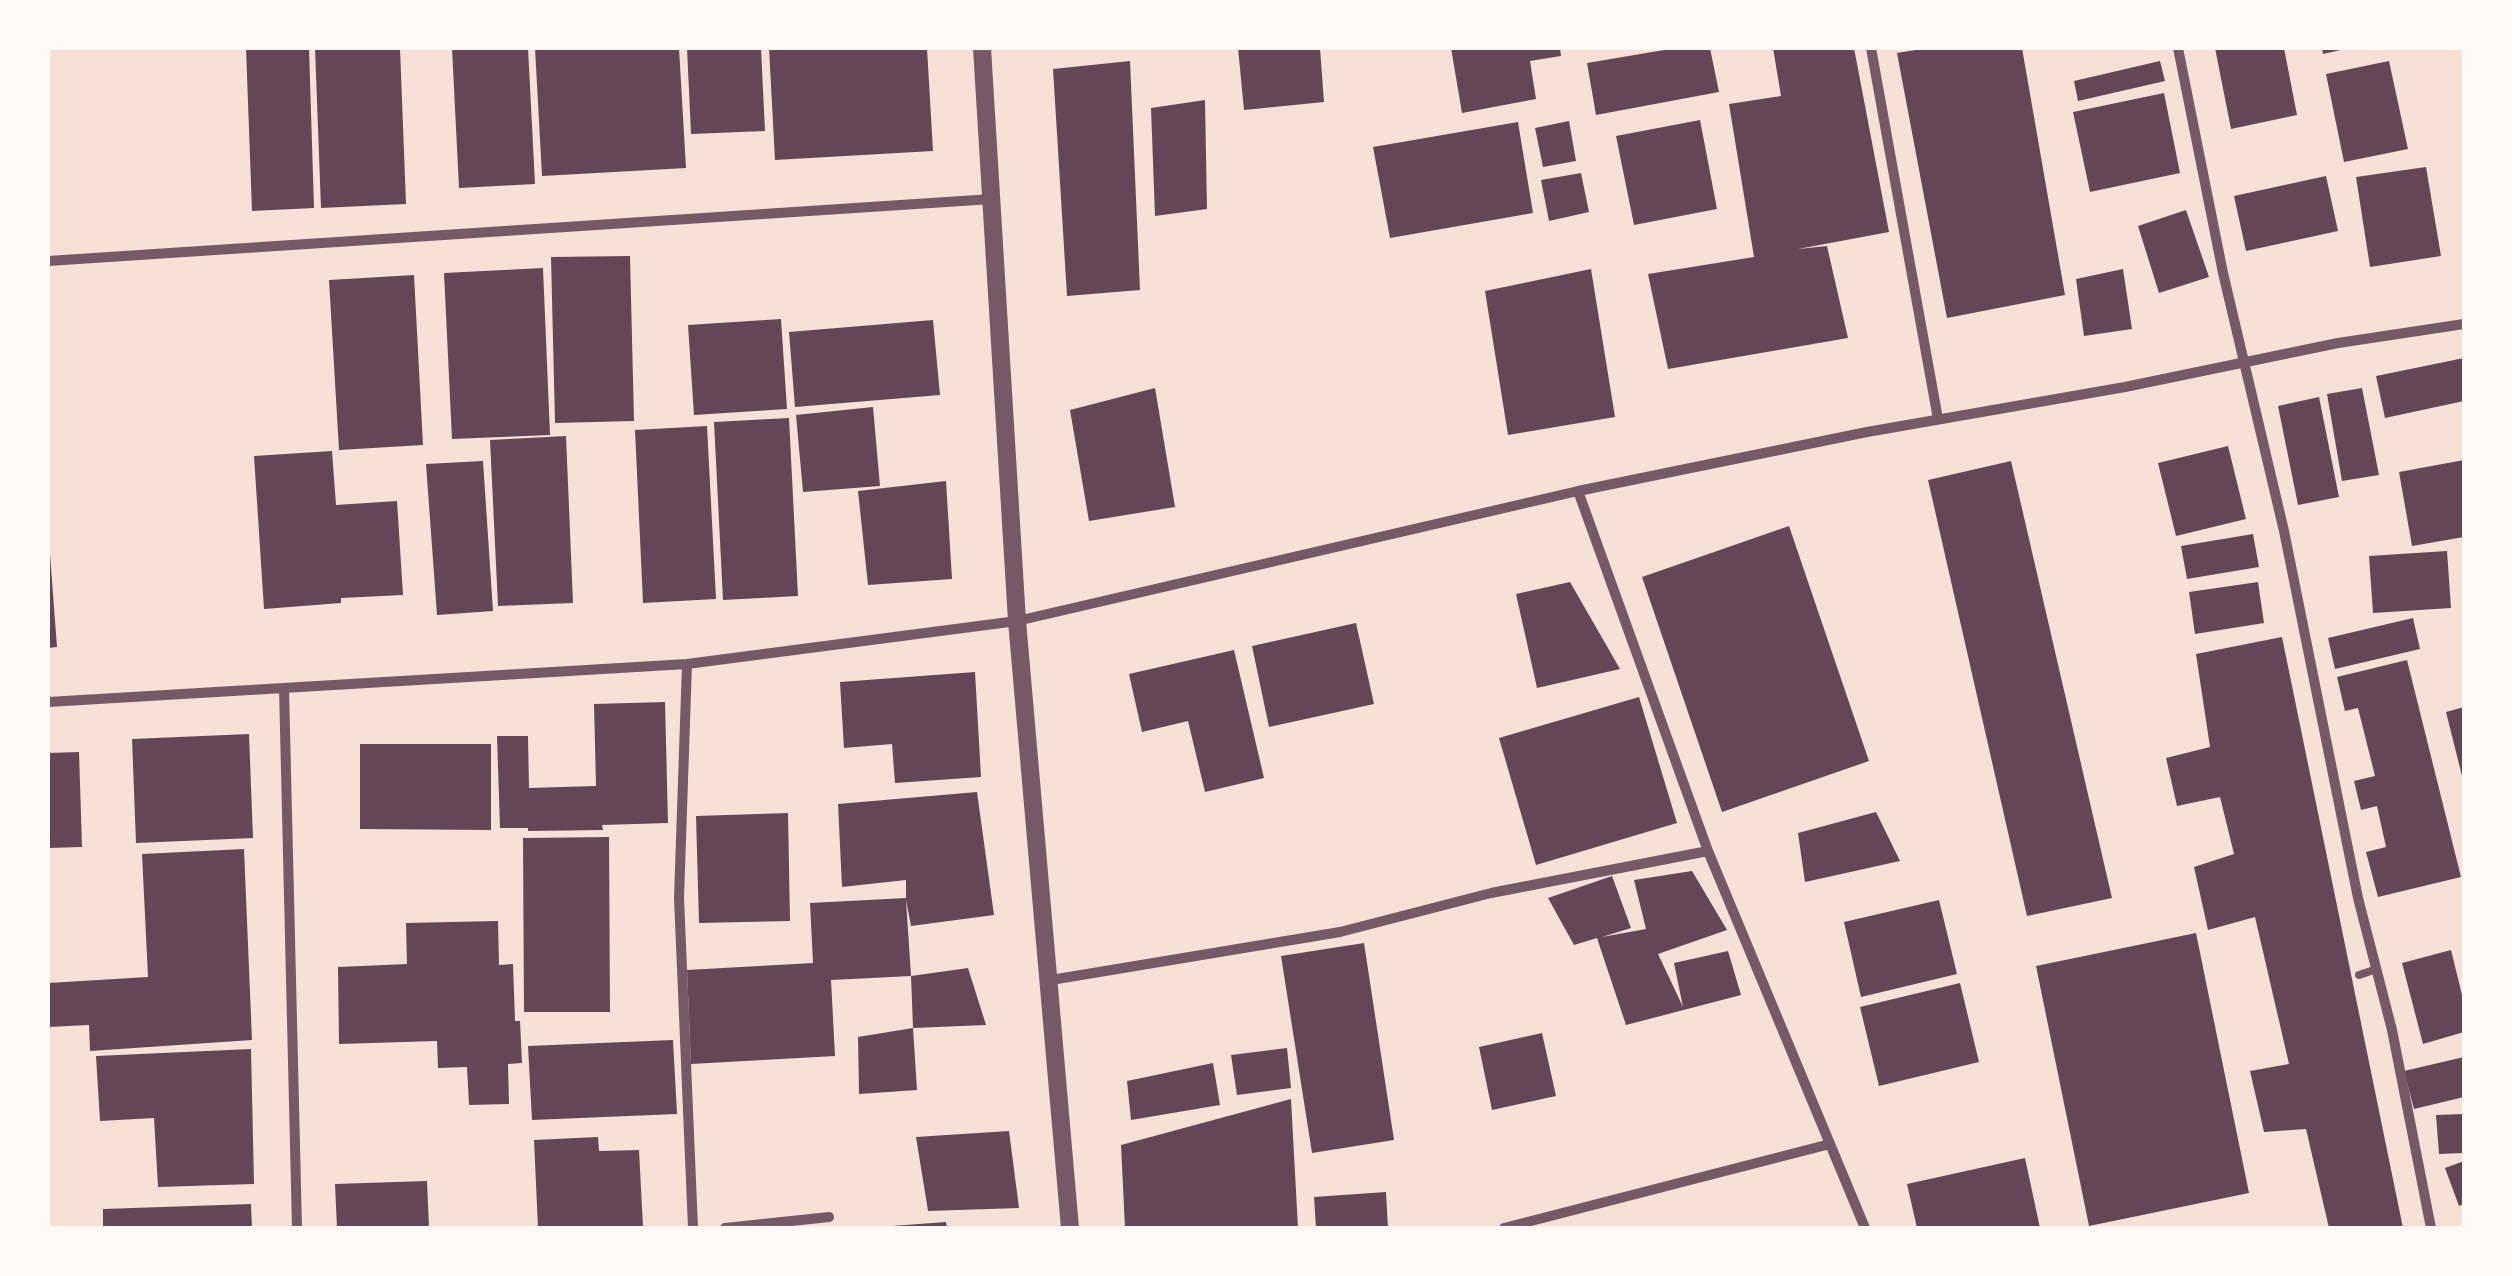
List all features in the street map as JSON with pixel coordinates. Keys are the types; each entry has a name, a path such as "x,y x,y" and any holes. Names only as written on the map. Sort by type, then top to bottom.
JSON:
{"street":[{"path":"982,48 1017,621 1070,1228"},
{"path":"1871,48 1938,420"},
{"path":"2178,48 2223,273 2246,362 2431,1228"},
{"path":"48,261 992,199"},
{"path":"48,702 686,664 1017,621 1578,492 2338,343 2464,324"},
{"path":"1578,492 1708,852 1865,1228"},
{"path":"686,664 679,898 693,1228"},
{"path":"284,688 296,1228"},
{"path":"1051,980 1340,932 1491,893 1708,852"},
{"path":"1504,1228 1830,1144"},
{"path":"725,1228 829,1217"}],"lane":[{"path":"2358,975 2376,970"}],"building":[{"path":"246,48 309,48 314,208 252,211"},
{"path":"315,48 400,48 406,204 321,208"},
{"path":"452,48 528,48 535,184 459,188"},
{"path":"535,48 679,48 686,168 542,176"},
{"path":"687,48 761,48 765,131 691,134"},
{"path":"769,48 927,48 933,151 775,160"},
{"path":"1238,48 1320,48 1324,102 1244,110"},
{"path":"1451,48 1560,48 1561,56 1530,61 1536,99 1462,113"},
{"path":"1676,48 1710,48 1719,92 1596,115 1587,63"},
{"path":"1773,48 1854,48 1889,232 1798,249 1827,246 1848,338 1668,369 1648,274 1754,257 1729,104 1781,96"},
{"path":"1927,48 2022,48 2065,295 1947,318 1897,53"},
{"path":"2215,48 2284,48 2297,115 2231,129"},
{"path":"2322,48 2345,48 2345,49 2323,54"},
{"path":"1130,61 1140,290 1067,296 1053,69"},
{"path":"2160,61 2165,81 2078,101 2074,81"},
{"path":"2389,61 2408,149 2344,162 2326,74"},
{"path":"2164,93 2180,173 2090,192 2073,112"},
{"path":"1205,100 1207,209 1155,216 1151,108"},
{"path":"1700,120 1717,209 1634,225 1616,136"},
{"path":"1569,121 1576,161 1543,167 1535,128"},
{"path":"1518,122 1533,213 1390,238 1373,147"},
{"path":"2426,167 2441,256 2370,267 2356,177"},
{"path":"1581,173 1589,212 1549,221 1541,180"},
{"path":"2326,176 2338,231 2246,251 2234,196"},
{"path":"2186,210 2209,277 2159,293 2138,226"},
{"path":"630,256 634,421 555,423 551,257"},
{"path":"543,268 550,435 452,439 444,273"},
{"path":"1591,269 1615,417 1508,435 1485,291"},
{"path":"2123,269 2132,329 2084,336 2076,279"},
{"path":"414,275 423,445 339,450 329,280"},
{"path":"781,319 787,409 694,415 688,325"},
{"path":"933,320 940,395 795,407 789,332"},
{"path":"2464,358 2464,401 2385,418 2376,376"},
{"path":"1155,388 1175,507 1089,521 1070,410"},
{"path":"2362,388 2379,475 2342,481 2327,394"},
{"path":"2319,397 2339,497 2298,505 2278,406"},
{"path":"873,407 880,486 803,492 796,415"},
{"path":"789,418 798,596 723,600 714,422"},
{"path":"707,426 716,599 643,603 635,430"},
{"path":"566,436 573,603 498,606 490,440"},
{"path":"2228,446 2246,519 2176,536 2158,463"},
{"path":"332,451 336,505 397,501 403,595 341,598 341,603 264,609 254,456"},
{"path":"2464,460 2464,537 2412,546 2399,472"},
{"path":"483,461 493,611 437,615 426,464"},
{"path":"2011,461 2112,898 2027,916 1928,480"},
{"path":"946,481 952,579 868,585 858,491"},
{"path":"1789,526 1869,761 1722,812 1642,577"},
{"path":"2253,534 2259,567 2187,579 2181,546"},
{"path":"2447,551 2451,608 2373,613 2369,556"},
{"path":"48,555 57,647 48,648"},
{"path":"1570,582 1620,669 1537,688 1516,594"},
{"path":"2258,582 2264,623 2195,634 2189,592"},
{"path":"2413,618 2420,649 2335,669 2328,638"},
{"path":"1356,623 1374,704 1269,727 1252,646"},
{"path":"2282,637 2403,1228 2329,1228 2306,1129 2264,1132 2250,1071 2289,1064 2255,917 2208,930 2194,867 2234,854 2220,797 2177,806 2166,758 2210,747 2196,654"},
{"path":"1234,650 1264,778 1205,792 1188,721 1142,732 1129,674"},
{"path":"2407,660 2461,877 2378,897 2366,852 2386,847 2377,806 2361,810 2354,781 2375,776 2358,708 2345,711 2337,677"},
{"path":"975,672 981,777 895,783 892,744 844,748 840,682"},
{"path":"1639,697 1677,823 1536,865 1499,738"},
{"path":"665,702 668,823 602,825 603,830 500,828 497,736 528,736 529,788 596,786 594,704"},
{"path":"2464,707 2464,780 2463,780 2446,712"},
{"path":"249,734 253,838 136,843 132,739"},
{"path":"360,744 491,744 491,830 360,829"},
{"path":"79,752 82,847 48,848 48,753"},
{"path":"977,792 994,915 911,926 906,900 911,976 831,980 835,1056 691,1064 687,970 813,963 810,903 906,898 906,880 842,887 838,804"},
{"path":"1876,812 1900,861 1805,882 1798,833"},
{"path":"788,813 790,921 699,923 696,816"},
{"path":"609,837 610,1012 524,1012 523,838"},
{"path":"244,849 252,1040 90,1051 89,1025 48,1027 48,983 148,977 142,854"},
{"path":"1692,871 1727,930 1658,954 1683,1007 1674,963 1728,951 1741,995 1626,1025 1597,938 1574,945 1548,898 1612,876 1631,928 1602,937 1646,929 1634,880"},
{"path":"1939,900 1957,974 1861,997 1844,922"},
{"path":"498,921 499,965 513,964 515,1021 520,1021 522,1063 508,1064 509,1104 469,1105 467,1067 438,1068 437,1041 339,1044 338,967 407,964 406,923"},
{"path":"2196,933 2249,1193 2089,1226 2036,966"},
{"path":"1364,943 1394,1140 1312,1153 1281,956"},
{"path":"2451,950 2464,1003 2464,1032 2423,1044 2402,963"},
{"path":"968,968 986,1025 913,1028 911,976"},
{"path":"1960,983 1979,1062 1879,1086 1860,1007"},
{"path":"913,1028 917,1090 859,1094 858,1037"},
{"path":"1542,1033 1556,1096 1492,1110 1479,1047"},
{"path":"673,1040 677,1114 532,1120 528,1046"},
{"path":"1287,1048 1291,1088 1237,1095 1231,1055"},
{"path":"251,1049 254,1184 158,1187 154,1118 100,1121 96,1056"},
{"path":"2464,1057 2464,1097 2414,1109 2404,1071"},
{"path":"1213,1063 1220,1105 1131,1120 1127,1081"},
{"path":"1291,1099 1298,1228 1125,1228 1121,1145"},
{"path":"2464,1114 2464,1153 2439,1154 2436,1115"},
{"path":"1009,1131 1019,1208 928,1211 916,1137"},
{"path":"598,1137 599,1151 639,1150 643,1227 538,1228 534,1140"},
{"path":"2025,1158 2040,1228 1917,1228 1907,1184"},
{"path":"2464,1161 2464,1204 2459,1206 2445,1168"},
{"path":"427,1181 429,1228 337,1228 335,1184"},
{"path":"1386,1192 1388,1228 1316,1228 1314,1197"},
{"path":"251,1204 252,1228 103,1228 103,1209"},
{"path":"946,1222 947,1228 892,1228 892,1226"}]}
